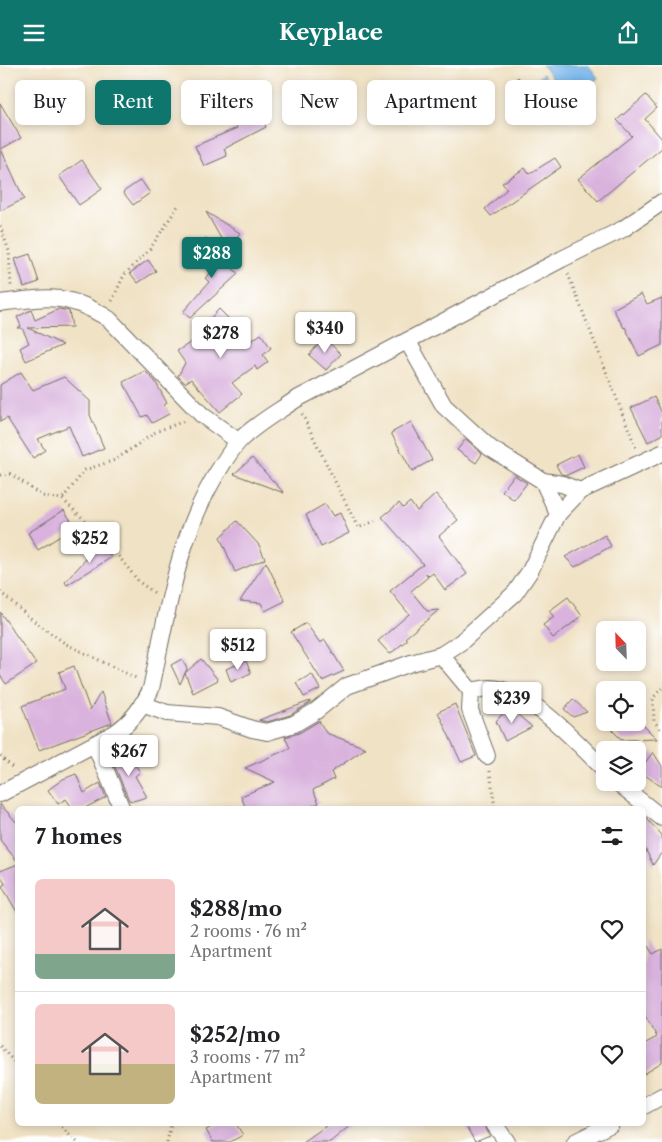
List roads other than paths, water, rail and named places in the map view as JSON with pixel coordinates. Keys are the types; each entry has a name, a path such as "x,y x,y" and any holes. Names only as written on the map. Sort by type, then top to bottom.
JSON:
{"street":[{"path":"0,794 28,777 95,745 128,723 142,704 150,689 182,553 198,509 213,479 238,441 260,423 295,400 562,259 623,229 662,202"},
{"path":"6,302 41,298 77,301 109,319 202,415 238,441"},
{"path":"408,342 444,407 490,448 543,481 562,484 580,491"},
{"path":"142,704 167,713 218,717 252,729 267,732 275,731 294,724 309,715 347,686 411,663 441,655 461,642 515,593 530,571 558,515 580,491 662,453"},
{"path":"543,481 558,515"},
{"path":"441,655 471,691 470,710 487,756"},
{"path":"471,691 490,689 523,698 552,720 596,762"},
{"path":"95,745 121,806"},
{"path":"628,791 662,818"},
{"path":"646,1105 662,1096"},
{"path":"495,1126 507,1142"},
{"path":"575,1142 607,1126"}],"water":[{"path":"542,65 588,65 598,78 595,80 554,80"},
{"path":"543,74 547,80 535,80"}]}
